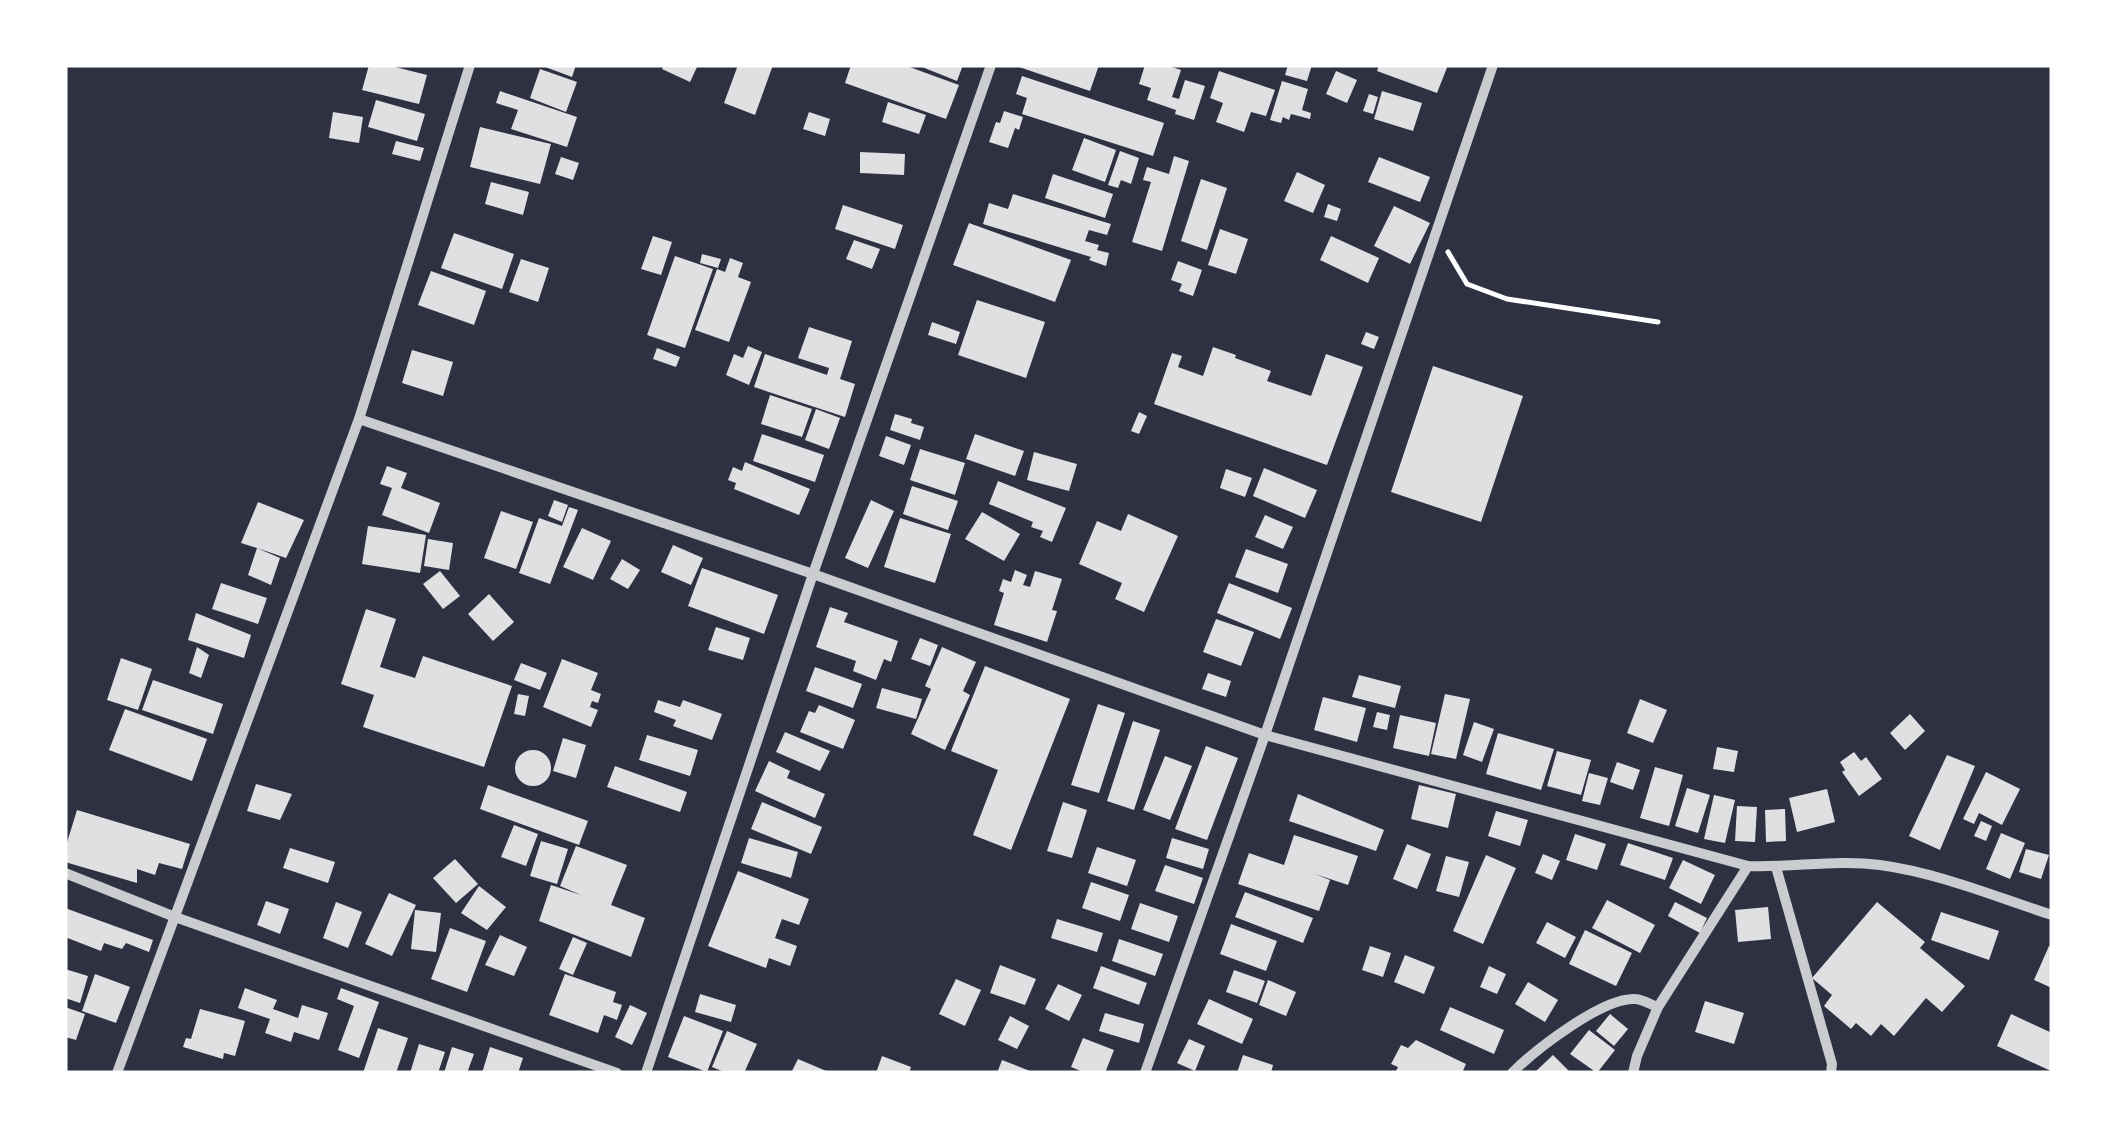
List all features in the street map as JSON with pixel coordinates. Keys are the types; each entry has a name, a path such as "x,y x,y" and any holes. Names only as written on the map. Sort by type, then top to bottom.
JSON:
{"street":[{"path":"117,1073 359,420 470,65"},
{"path":"646,1073 813,574 991,65"},
{"path":"1145,1073 1493,65"},
{"path":"359,420 813,574 1265,734 1748,866 1880,865 1923,874 2052,915"},
{"path":"1634,1073 1637,1056 1658,1008 1748,866"},
{"path":"1776,867 1832,1064 1831,1073"},
{"path":"65,873 175,917 618,1073"},
{"path":"1512,1073 1578,1022 1617,1002 1636,999 1658,1008"}],"path":[{"path":"1436,232 1467,284 1507,299 1658,322"}],"building":[{"path":"369,65 387,65 427,75 419,104 362,90"},
{"path":"540,65 576,65 572,77"},
{"path":"664,65 698,65 690,82 662,69"},
{"path":"738,65 773,65 755,115 724,103"},
{"path":"851,65 904,65 959,85 946,119 845,83"},
{"path":"917,65 963,65 957,81"},
{"path":"1013,65 1099,65 1090,91"},
{"path":"1145,65 1181,70 1172,97 1179,99 1185,80 1205,86 1194,120 1147,100 1151,88 1139,84"},
{"path":"1288,65 1312,65 1307,81 1285,75"},
{"path":"1379,65 1448,65 1437,93 1377,71"},
{"path":"540,69 577,82 566,112 530,98"},
{"path":"1219,71 1275,90 1266,116 1251,112 1244,132 1216,122 1223,103 1210,98"},
{"path":"1336,71 1357,80 1347,103 1326,94"},
{"path":"1022,76 1164,123 1153,156 1022,114 1027,98 1016,94"},
{"path":"1282,81 1308,89 1302,110 1311,113 1310,119 1291,114 1289,120 1283,117 1281,123 1270,120"},
{"path":"500,91 577,117 567,147 511,129 518,110 496,103"},
{"path":"1382,91 1422,103 1413,131 1374,119"},
{"path":"1369,94 1378,97 1373,114 1363,111"},
{"path":"376,100 425,114 417,141 368,127"},
{"path":"888,102 926,115 919,134 882,122"},
{"path":"1004,111 1023,117 1008,148 989,142"},
{"path":"333,112 363,117 359,143 329,138"},
{"path":"809,112 830,119 825,136 803,129"},
{"path":"480,127 551,144 540,184 470,167"},
{"path":"1084,138 1116,150 1105,182 1072,170"},
{"path":"396,141 424,148 420,161 392,154"},
{"path":"1120,151 1139,158 1131,184 1121,180 1118,188 1108,185"},
{"path":"860,152 905,154 904,175 860,173"},
{"path":"1174,156 1189,161 1162,251 1132,242 1151,182 1143,180 1147,167 1169,174"},
{"path":"561,157 579,163 573,180 555,174"},
{"path":"1379,157 1430,177 1420,202 1368,182"},
{"path":"1297,172 1325,185 1313,213 1284,201"},
{"path":"1053,174 1113,194 1105,218 1045,198"},
{"path":"1201,179 1227,188 1207,250 1181,241"},
{"path":"491,182 529,192 523,215 485,204"},
{"path":"1013,194 1111,224 1107,235 1089,230 1085,241 1109,253 1106,266 1089,260 1091,257 983,224 989,203 1008,209"},
{"path":"1328,204 1341,209 1337,221 1324,217"},
{"path":"843,205 903,225 895,249 835,229"},
{"path":"1394,206 1430,223 1410,264 1374,246"},
{"path":"969,223 1071,260 1055,302 953,265"},
{"path":"1220,229 1248,239 1236,274 1208,265"},
{"path":"454,233 514,254 502,289 441,268"},
{"path":"653,236 672,242 661,275 641,269"},
{"path":"1331,236 1379,258 1368,283 1320,260"},
{"path":"854,240 880,249 872,269 846,259"},
{"path":"702,254 721,259 718,268 700,263"},
{"path":"675,256 713,269 685,348 647,335"},
{"path":"730,258 743,263 738,277 751,282 729,342 695,330 717,269 725,272"},
{"path":"521,259 549,268 538,302 509,292"},
{"path":"1178,261 1202,270 1193,296 1179,291 1182,284 1171,280"},
{"path":"431,271 486,291 474,325 418,305"},
{"path":"977,300 1045,322 1026,378 958,355"},
{"path":"932,322 960,332 956,344 928,335"},
{"path":"809,327 852,341 840,379 855,384 845,417 754,387 765,354 827,375 829,368 798,358"},
{"path":"1366,332 1379,337 1374,349 1361,344"},
{"path":"748,346 762,352 749,385 726,375 734,354 743,358"},
{"path":"1213,347 1271,371 1267,381 1311,396 1326,354 1363,367 1327,465 1154,404 1172,353 1182,356 1178,367 1203,376"},
{"path":"657,348 680,357 676,367 653,359"},
{"path":"412,350 453,362 443,396 402,383"},
{"path":"1433,366 1523,396 1481,522 1391,492"},
{"path":"770,395 812,409 802,437 761,424"},
{"path":"816,409 840,418 829,449 805,440"},
{"path":"1139,412 1147,416 1139,434 1131,431"},
{"path":"895,414 924,427 920,440 890,430"},
{"path":"762,434 824,455 815,482 753,461"},
{"path":"975,434 1024,451 1015,476 966,459"},
{"path":"886,436 911,445 904,465 879,456"},
{"path":"920,449 965,463 955,495 910,480"},
{"path":"1034,452 1077,464 1069,491 1027,480"},
{"path":"745,462 810,489 799,515 734,489 736,483 728,480 733,467 742,471"},
{"path":"387,466 407,473 401,488 440,503 429,533 382,515 392,488 380,484"},
{"path":"1264,468 1317,490 1305,518 1253,496"},
{"path":"1226,469 1252,478 1245,497 1220,488"},
{"path":"998,481 1066,508 1052,542 1040,537 1043,531 1031,527 1033,522 989,504"},
{"path":"912,486 958,501 948,530 903,514"},
{"path":"554,500 568,505 562,522 548,516"},
{"path":"871,500 894,511 868,568 845,558"},
{"path":"258,502 304,520 286,558 241,543"},
{"path":"569,507 578,510 550,584 519,573 539,518 562,526"},
{"path":"501,511 533,522 516,569 484,558"},
{"path":"982,512 1020,534 1004,561 965,539"},
{"path":"1128,514 1178,536 1144,612 1115,599 1122,583 1079,564 1097,521 1121,531"},
{"path":"1265,515 1293,527 1283,549 1255,537"},
{"path":"900,518 951,534 935,583 884,567"},
{"path":"368,526 426,535 420,573 362,564"},
{"path":"582,528 611,541 593,580 563,567"},
{"path":"428,539 453,543 449,570 424,566"},
{"path":"673,545 703,558 691,585 661,572"},
{"path":"257,548 280,558 271,585 248,575"},
{"path":"1246,549 1288,564 1278,593 1235,577"},
{"path":"622,559 640,570 628,589 610,579"},
{"path":"702,568 778,595 764,634 688,606"},
{"path":"1015,570 1027,575 1023,585 1030,587 1035,571 1062,579 1047,642 994,625 1004,593 999,591 1003,579 1011,582"},
{"path":"440,571 460,596 443,609 423,584"},
{"path":"221,583 267,598 258,624 212,609"},
{"path":"1229,583 1292,608 1280,639 1217,613"},
{"path":"489,594 514,622 493,641 468,614"},
{"path":"830,607 848,613 844,622 898,641 891,662 884,659 876,680 853,671 856,661 816,647"},
{"path":"366,609 396,619 380,667 415,678 423,656 512,686 484,767 363,727 374,695 341,684"},
{"path":"196,613 251,635 244,658 188,640"},
{"path":"1216,619 1254,632 1241,666 1203,652"},
{"path":"716,627 750,638 743,660 708,650"},
{"path":"920,638 938,645 930,666 911,659"},
{"path":"197,647 209,655 201,678 189,673"},
{"path":"942,647 976,662 963,691 970,695 945,750 911,734 931,689 925,686"},
{"path":"121,658 152,669 138,710 107,700"},
{"path":"562,659 598,673 591,690 601,694 598,703 592,701 590,707 598,710 591,727 543,707"},
{"path":"521,663 547,673 540,690 514,680"},
{"path":"985,666 1070,699 1011,850 973,835 998,770 951,751"},
{"path":"815,667 862,684 853,708 806,691"},
{"path":"1208,673 1231,681 1226,697 1202,689"},
{"path":"1359,675 1401,686 1395,708 1352,697"},
{"path":"153,680 223,704 213,734 142,710"},
{"path":"882,688 922,699 916,719 876,708"},
{"path":"518,694 529,696 525,716 514,714"},
{"path":"1445,694 1470,699 1456,759 1431,754"},
{"path":"1323,697 1366,708 1357,742 1314,730"},
{"path":"1640,699 1667,710 1653,743 1627,733"},
{"path":"658,700 680,707 683,700 722,714 712,740 673,726 676,720 654,712"},
{"path":"1098,704 1125,713 1099,793 1071,785"},
{"path":"819,705 855,720 843,749 800,732 809,711 815,713"},
{"path":"125,709 207,739 192,781 109,750"},
{"path":"1377,712 1390,715 1387,730 1373,727"},
{"path":"1910,714 1925,731 1905,750 1890,733"},
{"path":"1400,715 1436,723 1429,756 1393,748"},
{"path":"1133,721 1160,730 1134,810 1107,801"},
{"path":"1474,722 1494,729 1482,762 1463,755"},
{"path":"785,732 830,751 820,771 776,752"},
{"path":"1498,733 1554,749 1541,790 1486,774"},
{"path":"647,735 698,750 690,776 639,760"},
{"path":"563,738 586,745 576,778 553,771"},
{"path":"1206,746 1238,758 1207,840 1175,829"},
{"path":"1717,747 1738,751 1734,772 1713,769"},
{"path":"533,750 546,755 551,768 546,781 533,786 520,781 515,768 520,755"},
{"path":"1557,751 1591,760 1581,795 1547,786"},
{"path":"1854,752 1861,761 1866,757 1882,779 1859,796 1842,772 1845,770 1840,762"},
{"path":"1947,755 1975,766 1940,850 1909,836"},
{"path":"1165,756 1192,766 1170,820 1143,810"},
{"path":"769,761 790,771 787,778 825,794 815,818 755,791"},
{"path":"1617,762 1640,770 1633,790 1610,782"},
{"path":"615,766 687,792 680,812 607,787"},
{"path":"1655,767 1683,775 1669,826 1640,818"},
{"path":"1986,772 2020,789 2002,825 1979,813 1974,824 1963,819"},
{"path":"1589,773 1608,778 1600,805 1582,801"},
{"path":"256,784 292,794 280,820 247,811"},
{"path":"488,785 588,821 579,845 480,809"},
{"path":"1419,785 1456,794 1448,828 1411,819"},
{"path":"1687,788 1710,795 1698,833 1675,826"},
{"path":"1827,789 1835,822 1797,832 1789,798"},
{"path":"1298,794 1384,830 1376,851 1289,821"},
{"path":"1714,795 1735,800 1725,843 1704,839"},
{"path":"762,802 822,827 811,854 751,829"},
{"path":"1063,802 1087,810 1072,858 1047,851"},
{"path":"1737,806 1757,807 1755,842 1735,841"},
{"path":"1785,809 1786,841 1766,842 1765,810"},
{"path":"77,810 190,844 182,869 159,863 155,875 137,869 137,883 65,862"},
{"path":"1496,811 1528,820 1520,846 1488,836"},
{"path":"1981,821 1992,826 1986,841 1974,836"},
{"path":"514,825 538,834 526,866 501,857"},
{"path":"2001,833 2025,843 2010,879 1986,869"},
{"path":"1575,834 1606,844 1597,870 1566,860"},
{"path":"1294,835 1358,856 1348,885 1315,874 1330,880 1319,911 1238,884 1249,853 1284,865"},
{"path":"749,838 798,852 791,878 741,863"},
{"path":"1172,838 1209,849 1203,869 1166,858"},
{"path":"541,841 568,849 557,884 530,876"},
{"path":"1628,843 1673,858 1665,880 1620,865"},
{"path":"1407,844 1431,854 1417,889 1393,879"},
{"path":"576,846 627,865 611,905 645,918 631,957 539,921 551,885 581,895 560,886"},
{"path":"1097,847 1136,860 1127,886 1088,873"},
{"path":"290,848 335,862 328,883 283,868"},
{"path":"2026,849 2049,855 2041,879 2019,872"},
{"path":"1543,854 1560,861 1552,880 1535,873"},
{"path":"1486,855 1516,868 1483,944 1453,931"},
{"path":"1446,856 1469,862 1459,897 1436,891"},
{"path":"455,859 478,884 456,903 433,878"},
{"path":"1683,860 1715,875 1701,904 1669,888"},
{"path":"1165,865 1203,878 1194,904 1155,891"},
{"path":"738,871 809,899 799,925 782,919 775,938 797,946 790,966 769,958 766,968 708,946"},
{"path":"1091,882 1129,895 1120,921 1082,908"},
{"path":"479,886 506,907 487,930 461,913"},
{"path":"1245,892 1313,918 1303,943 1235,917"},
{"path":"389,893 416,905 392,956 365,944"},
{"path":"1607,900 1655,925 1640,953 1592,928"},
{"path":"266,901 289,909 280,934 257,925"},
{"path":"336,902 362,912 348,948 323,938"},
{"path":"1675,902 1707,918 1700,933 1668,916"},
{"path":"1877,902 1925,942 1920,948 1965,986 1942,1012 1926,998 1894,1036 1881,1024 1871,1036 1856,1023 1851,1029 1824,1006 1832,995 1812,978"},
{"path":"1140,903 1178,916 1169,942 1131,929"},
{"path":"1768,907 1771,939 1738,942 1735,910"},
{"path":"65,908 153,940 149,952 126,943 122,949 104,943 101,951 65,937"},
{"path":"415,910 441,913 436,952 411,949"},
{"path":"1941,912 1999,931 1989,960 1931,940"},
{"path":"1057,919 1103,933 1097,952 1051,938"},
{"path":"1547,922 1576,937 1565,958 1536,943"},
{"path":"1231,924 1277,941 1266,971 1220,954"},
{"path":"450,928 486,941 467,992 431,979"},
{"path":"1585,930 1632,953 1616,986 1569,964"},
{"path":"500,935 527,947 514,976 485,965"},
{"path":"573,937 587,943 573,975 559,969"},
{"path":"1119,939 1163,954 1155,976 1112,961"},
{"path":"1370,946 1391,953 1383,977 1362,970"},
{"path":"2049,946 2052,947 2052,988 2034,980"},
{"path":"1405,955 1435,967 1424,994 1394,982"},
{"path":"1000,965 1036,979 1025,1005 990,993"},
{"path":"1101,966 1147,983 1139,1005 1093,988"},
{"path":"1489,966 1506,974 1497,994 1480,987"},
{"path":"65,969 88,976 80,1003 65,998"},
{"path":"1234,970 1265,981 1257,1003 1226,992"},
{"path":"95,974 130,987 116,1023 82,1011"},
{"path":"565,974 616,992 613,1002 622,1005 617,1020 604,1015 598,1033 549,1015"},
{"path":"956,979 981,990 965,1026 939,1014"},
{"path":"1268,980 1296,992 1286,1016 1259,1005"},
{"path":"1528,982 1558,1000 1545,1022 1515,1004"},
{"path":"1058,984 1082,995 1069,1021 1045,1009"},
{"path":"245,988 277,1000 273,1009 298,1018 302,1005 328,1013 319,1040 294,1032 291,1042 265,1033 270,1019 238,1008"},
{"path":"341,988 379,1002 359,1058 338,1050 354,1006 337,999"},
{"path":"700,994 736,1005 731,1022 695,1012"},
{"path":"1209,999 1253,1019 1242,1044 1197,1024"},
{"path":"1705,1001 1744,1013 1734,1044 1695,1032"},
{"path":"630,1005 647,1013 632,1045 615,1037"},
{"path":"65,1007 85,1014 76,1040 65,1037"},
{"path":"1450,1007 1504,1030 1494,1054 1440,1030"},
{"path":"200,1009 245,1021 235,1056 224,1053 223,1059 183,1047 186,1038 191,1039"},
{"path":"1105,1013 1144,1024 1139,1043 1099,1031"},
{"path":"1610,1014 1628,1029 1614,1046 1596,1031"},
{"path":"2011,1014 2052,1033 2051,1071 1997,1046"},
{"path":"684,1016 723,1031 707,1072 668,1057"},
{"path":"1010,1016 1029,1026 1017,1049 998,1040"},
{"path":"378,1028 408,1038 396,1073 363,1073"},
{"path":"1589,1030 1615,1050 1597,1073 1570,1054"},
{"path":"727,1031 757,1044 744,1073 727,1073 712,1067"},
{"path":"1083,1038 1114,1050 1105,1073 1086,1073 1071,1067"},
{"path":"1189,1039 1205,1046 1195,1071 1177,1063"},
{"path":"1416,1040 1466,1064 1462,1073 1395,1073 1398,1067 1391,1064 1401,1045 1408,1048"},
{"path":"419,1044 445,1052 438,1073 410,1073"},
{"path":"452,1047 474,1054 467,1073 444,1073"},
{"path":"490,1047 523,1058 518,1073 482,1073"},
{"path":"1243,1055 1273,1065 1271,1073 1237,1073"},
{"path":"1553,1055 1571,1073 1534,1073"},
{"path":"882,1056 911,1067 909,1073 876,1073"},
{"path":"798,1059 831,1073 791,1073"},
{"path":"1002,1060 1035,1073 997,1073"}]}
